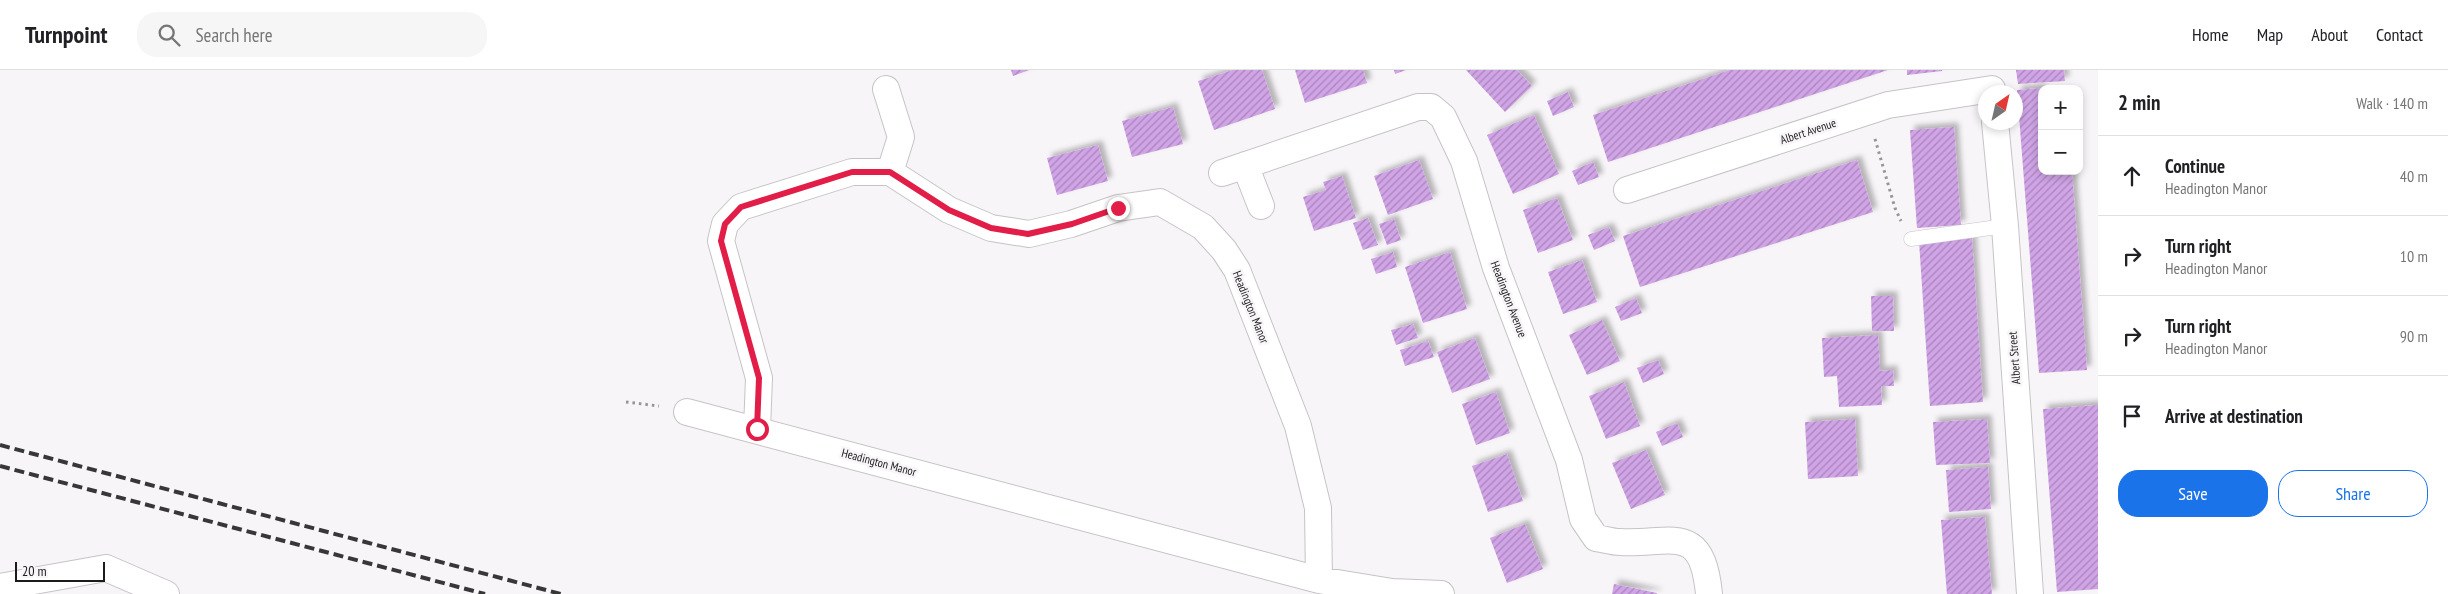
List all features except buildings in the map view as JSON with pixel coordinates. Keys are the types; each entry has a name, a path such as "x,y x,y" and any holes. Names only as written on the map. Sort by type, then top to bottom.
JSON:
{"street":[{"name":"Albert Avenue","path":"1627,190 1908,100 1992,84"},
{"path":"757,429 759,378 721,241 725,224 741,207 750,204 852,172 890,172 902,137 886,89"},
{"name":"Headington Avenue","path":"1262,206 1234,169 1418,106 1431,107 1443,117 1464,161 1496,268 1569,460 1583,519 1596,538 1619,542 1674,539 1693,547 1703,561 1709,594"},
{"name":"Albert Street","path":"1996,130 2005,226 2030,594"},
{"name":"Headington Manor","path":"890,172 949,210 991,228 1028,234 1072,224 1118,208 1160,202 1203,227 1224,250 1237,270 1298,426 1318,508 1318,580"},
{"name":"Headington Manor","path":"687,412 757,429 1318,580 1392,592 1441,594"},
{"path":"0,587 106,568 166,594"}],"lane":[{"path":"1911,239 2005,226"}],"path":[{"path":"1867,112 1895,208 1911,239"},
{"path":"626,402 687,412"}],"railway":[{"path":"0,445 561,594"},
{"path":"0,466 485,594"}],"route":[{"path":"757,429 759,378 721,241 725,224 741,207 852,172 890,172 949,210 991,228 1028,234 1072,224 1118,208"}]}
